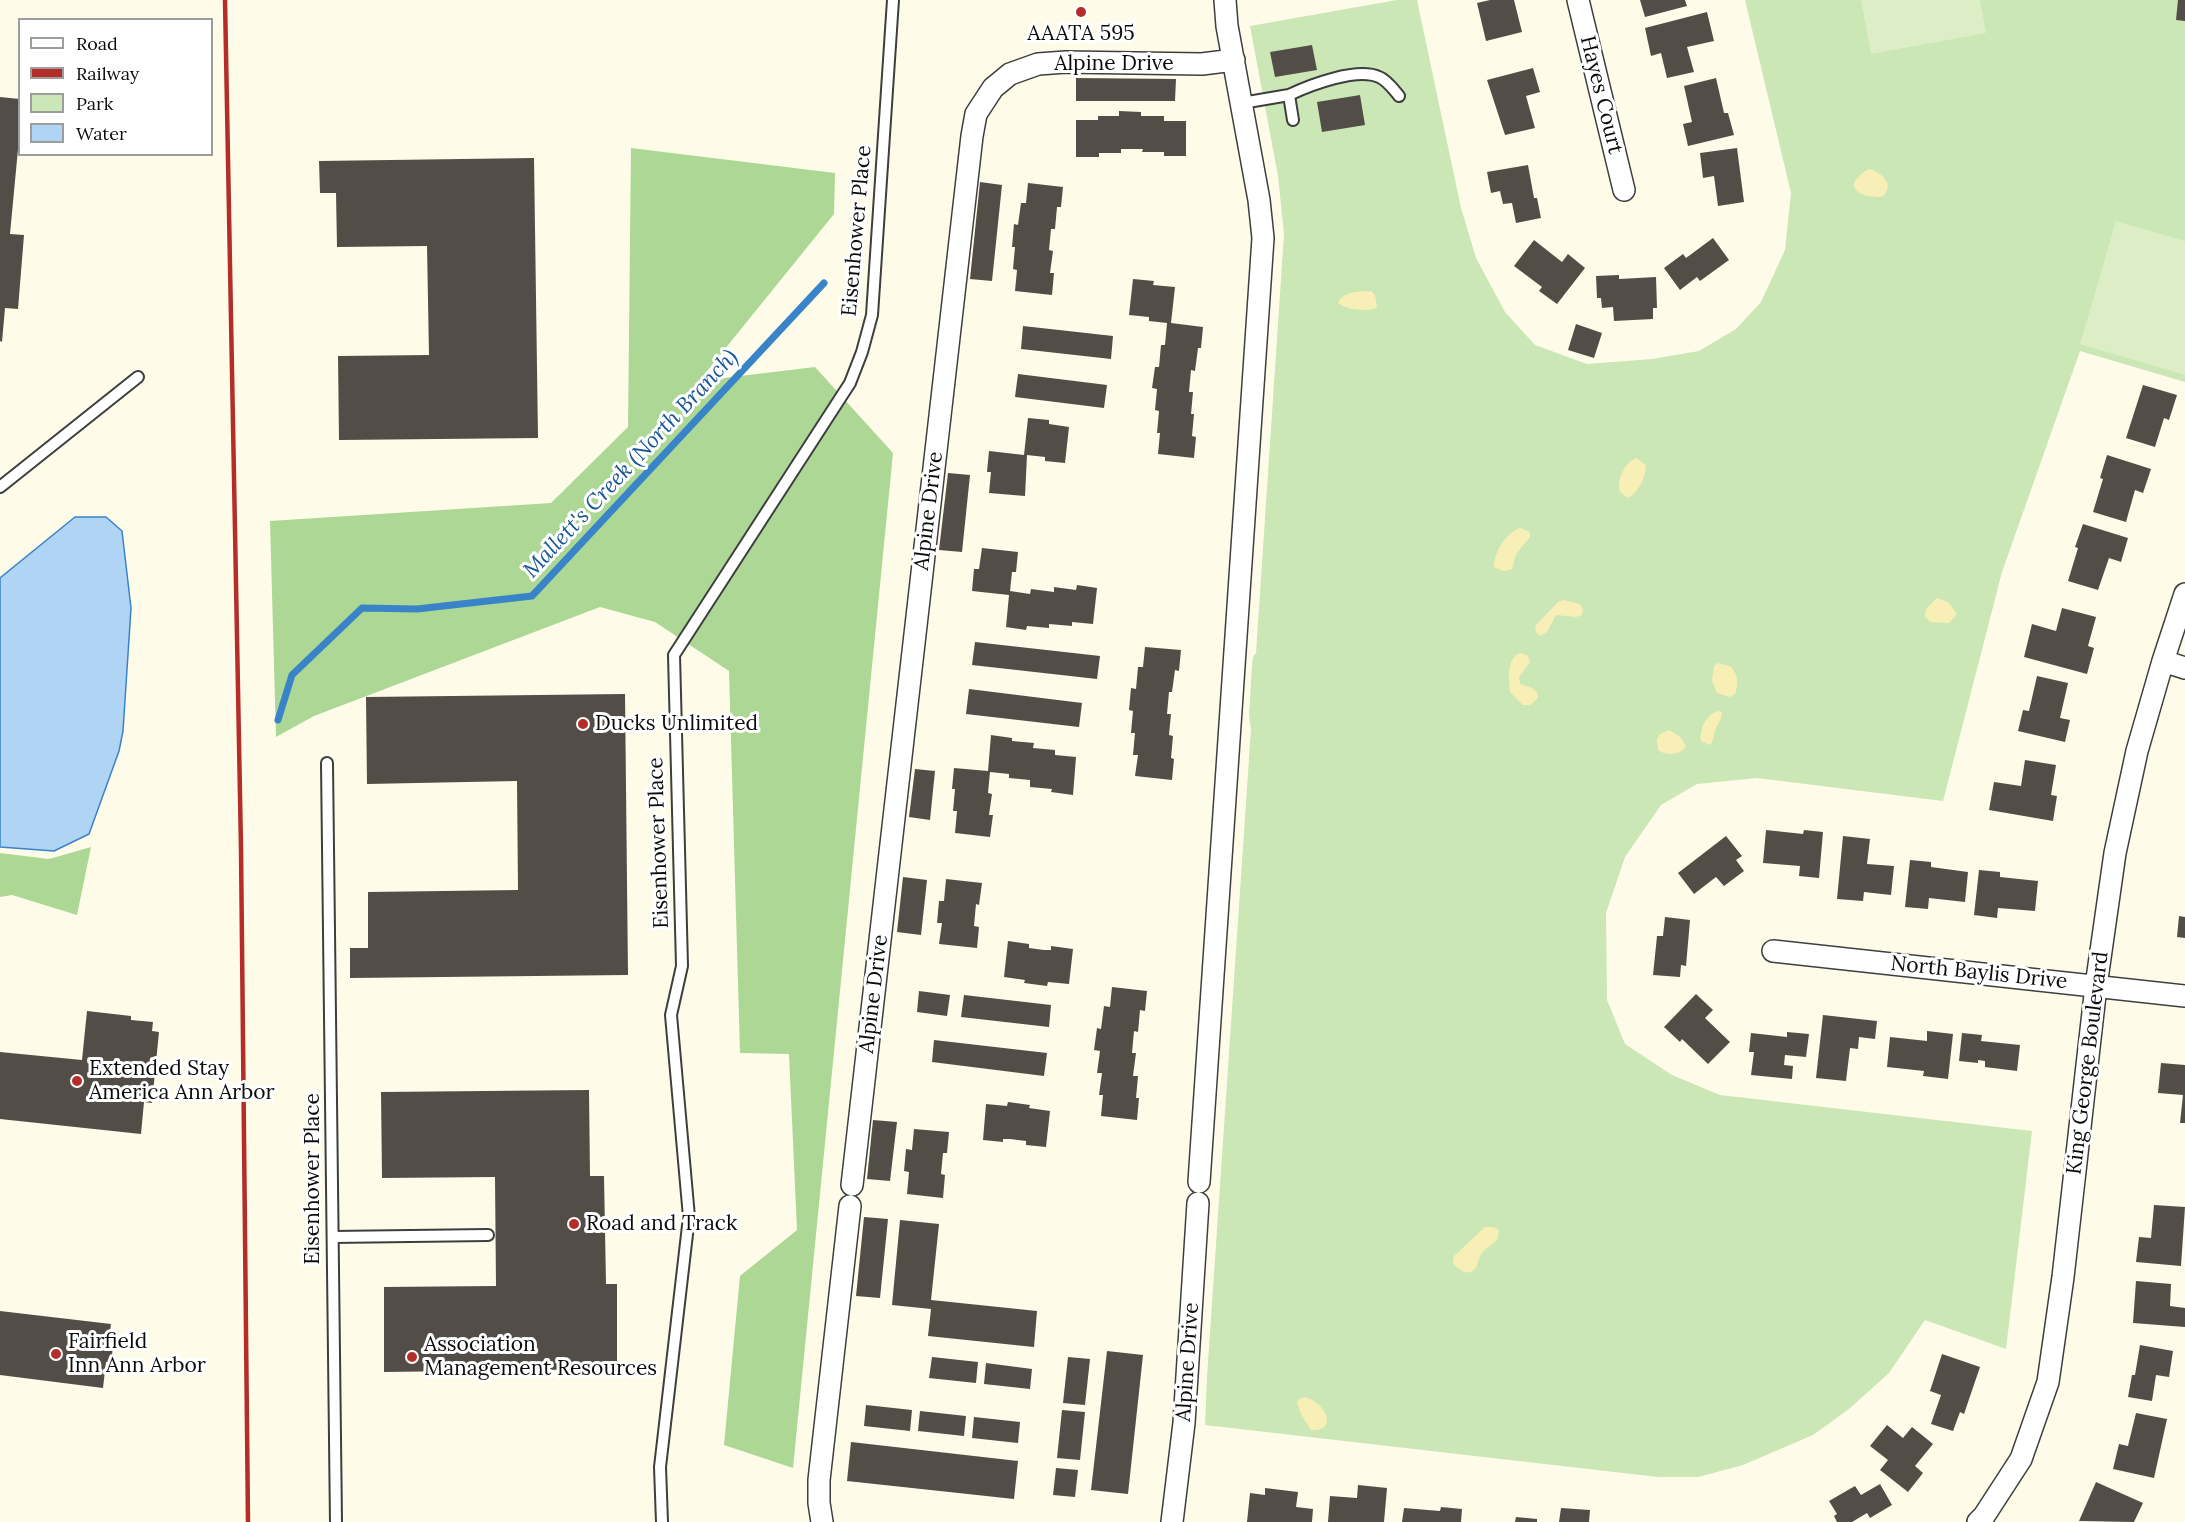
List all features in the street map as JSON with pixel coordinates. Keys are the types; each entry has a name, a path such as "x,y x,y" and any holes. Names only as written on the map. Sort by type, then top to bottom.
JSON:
{"street":[{"name":"Alpine Drive","path":"1172,1522 1184,1423 1263,238 1259,200 1227,26 1225,0"},
{"name":"Hayes Court","path":"1578,0 1624,190"},
{"name":"Alpine Drive","path":"852,1185 976,114 993,88 1010,74 1038,64 1066,62 1202,64 1234,60"},
{"name":"King George Boulevard","path":"1978,1522 2021,1459 2048,1382 2063,1276 2096,986 2115,853 2137,751 2185,594"},
{"path":"2163,661 2185,668"},
{"name":"North Baylis Drive","path":"1773,951 2185,996"},
{"path":"822,1522 819,1480 850,1206"}],"lane":[{"name":"Eisenhower Place","path":"662,1522 660,1467 688,1217 671,1015 682,966 674,655 850,383 862,352 872,315 893,0"},
{"path":"1242,103 1289,95 1309,86 1364,73 1380,77 1399,96"},
{"path":"1289,95 1293,120"},
{"path":"0,487 138,377"},
{"name":"Eisenhower Place","path":"327,763 336,1522"},
{"path":"333,1236 488,1235"}],"green space":[{"path":"1397,0 1417,0 1461,208 1476,258 1505,312 1535,345 1587,364 1652,359 1699,351 1736,329 1761,302 1785,250 1791,193 1745,0 2185,0 2185,382 2080,351 2002,572 1943,801 1757,778 1697,784 1661,805 1625,857 1606,913 1607,1000 1625,1044 1672,1075 1720,1095 2032,1131 2006,1349 1925,1320 1889,1373 1849,1409 1813,1435 1743,1465 1698,1477 1658,1477 1205,1425 1251,729 1249,716 1252,664 1256,653 1284,234 1278,176 1250,26"},
{"path":"1861,0 1980,0 1986,33 1871,54"},
{"path":"631,148 835,173 834,214 699,381 815,367 893,453 793,1468 724,1445 740,1276 797,1230 789,1054 740,1053 729,671 655,622 600,607 314,716 276,737 270,521 551,503 628,427"},
{"path":"2116,221 2185,241 2185,375 2080,344"},
{"path":"91,847 77,915 12,895 0,897 0,853 49,859"}],"sand":[{"path":"1869,169 1886,180 1888,188 1882,197 1864,195 1855,188 1855,181"},
{"path":"1371,291 1375,295 1377,307 1374,309 1355,309 1338,303 1348,294"},
{"path":"1636,458 1646,465 1643,480 1628,498 1620,492 1620,477 1628,463"},
{"path":"1520,528 1530,532 1530,537 1516,554 1512,569 1503,571 1494,567 1496,555 1502,544 1510,534"},
{"path":"1937,598 1948,602 1957,614 1949,623 1930,622 1925,616 1926,609"},
{"path":"1563,600 1580,604 1583,609 1582,615 1576,617 1556,615 1547,632 1540,636 1535,626 1558,602"},
{"path":"1520,653 1527,655 1530,662 1519,677 1520,684 1537,692 1538,698 1530,705 1523,705 1510,692 1510,664 1512,659"},
{"path":"1718,663 1730,666 1736,675 1735,694 1730,697 1717,693 1712,681 1714,666"},
{"path":"1719,711 1722,713 1720,721 1710,745 1701,741 1701,732 1708,718"},
{"path":"1669,730 1684,742 1685,748 1679,752 1668,754 1658,750 1657,739 1660,734"},
{"path":"1485,1227 1498,1229 1497,1240 1482,1254 1472,1272 1458,1269 1453,1263 1454,1256"},
{"path":"1304,1397 1318,1404 1323,1410 1327,1421 1325,1426 1311,1430 1297,1403"}],"water":[{"path":"75,517 106,517 122,531 131,608 123,731 119,751 89,834 54,851 0,847 0,578"}],"building":[{"path":"1490,0 1514,0 1522,32 1486,41 1477,3"},
{"path":"1640,0 1685,0 1687,6 1645,17"},
{"path":"2178,0 2185,0 2185,21 2176,20"},
{"path":"1707,12 1714,41 1687,47 1694,72 1667,78 1661,53 1651,56 1645,28"},
{"path":"1312,45 1317,70 1275,77 1270,52"},
{"path":"1533,68 1540,92 1526,96 1535,128 1505,135 1487,80"},
{"path":"1076,78 1176,79 1175,101 1076,101"},
{"path":"1716,78 1724,113 1728,113 1734,135 1688,146 1683,124 1692,122 1684,86"},
{"path":"1360,95 1365,125 1322,132 1317,102"},
{"path":"0,97 18,99 18,149 10,234 24,235 18,309 5,308 2,342 0,341"},
{"path":"1119,111 1141,112 1141,116 1164,116 1164,121 1186,121 1186,156 1164,156 1164,152 1142,152 1143,149 1121,149 1121,153 1099,153 1099,157 1076,157 1076,120 1098,120 1098,116 1119,116"},
{"path":"1737,148 1744,202 1718,206 1714,176 1703,178 1700,153"},
{"path":"534,158 538,438 339,440 338,356 429,355 427,246 337,247 336,193 320,193 319,161"},
{"path":"1528,165 1534,198 1537,198 1541,218 1516,223 1512,203 1503,204 1500,191 1491,193 1487,172"},
{"path":"980,182 1002,185 992,281 970,279"},
{"path":"1028,183 1063,187 1061,207 1057,207 1055,229 1051,229 1049,250 1053,251 1050,273 1054,273 1052,295 1015,291 1017,270 1013,269 1015,247 1012,247 1014,224 1018,225 1021,203 1026,203"},
{"path":"1713,238 1729,260 1700,281 1697,277 1680,290 1664,268 1683,254 1686,258"},
{"path":"1534,240 1562,262 1568,254 1585,268 1557,304 1539,291 1542,287 1514,266"},
{"path":"1619,275 1619,279 1656,277 1657,308 1653,308 1653,319 1614,321 1613,307 1602,308 1601,298 1597,298 1596,276"},
{"path":"1133,279 1154,281 1153,285 1175,287 1171,323 1203,327 1195,371 1191,370 1189,392 1193,392 1191,414 1194,414 1192,436 1196,437 1194,458 1158,454 1159,411 1155,410 1157,389 1152,388 1155,367 1159,367 1161,345 1165,345 1167,323 1149,321 1149,317 1129,315"},
{"path":"1576,324 1602,333 1594,358 1568,350"},
{"path":"1023,326 1113,336 1111,359 1021,349"},
{"path":"1018,374 1107,385 1104,408 1015,397"},
{"path":"2143,385 2177,395 2169,420 2164,418 2155,447 2126,438"},
{"path":"1028,418 1049,420 1049,424 1069,427 1065,463 1045,461 1045,457 1027,455 1025,496 989,493 991,472 987,472 989,451 1024,455"},
{"path":"2107,455 2151,469 2143,493 2135,490 2126,522 2093,512 2103,479 2100,478"},
{"path":"948,473 970,475 962,552 939,550"},
{"path":"2083,524 2128,538 2121,562 2109,558 2098,590 2068,581 2078,548 2075,547"},
{"path":"982,548 1018,552 1016,572 1012,572 1010,591 1030,594 1031,589 1054,592 1054,587 1076,590 1077,585 1097,588 1093,624 1072,622 1072,626 1049,624 1049,628 1027,626 1026,630 1006,627 1009,595 972,591 974,569 979,569"},
{"path":"2062,608 2096,617 2088,646 2094,648 2087,674 2024,657 2032,624 2056,631"},
{"path":"975,642 1100,656 1097,679 972,665"},
{"path":"1145,647 1181,650 1179,671 1175,670 1172,692 1169,692 1167,714 1171,714 1169,735 1173,736 1172,780 1135,776 1138,755 1133,755 1135,733 1131,733 1133,711 1129,710 1131,688 1136,689 1138,667 1143,667"},
{"path":"2037,676 2068,683 2060,718 2070,720 2065,742 2018,731 2023,710 2029,711"},
{"path":"969,689 1082,703 1079,727 966,714"},
{"path":"625,694 628,975 350,978 350,948 368,948 368,892 518,890 517,781 367,784 366,697"},
{"path":"991,735 1012,738 1012,741 1034,743 1033,748 1055,750 1055,755 1076,757 1073,795 1051,792 1052,789 1030,787 1030,780 1009,778 1009,774 990,772 988,793 992,794 989,815 993,815 990,837 955,833 957,811 953,811 954,768 988,771"},
{"path":"2025,760 2056,765 2051,795 2057,796 2053,821 1989,810 1994,782 2021,786"},
{"path":"915,769 935,771 930,820 909,817"},
{"path":"1766,830 1803,834 1804,830 1823,832 1819,878 1799,876 1800,866 1763,863"},
{"path":"1726,836 1742,856 1736,860 1744,871 1724,886 1716,877 1694,894 1678,873"},
{"path":"1843,836 1870,839 1867,864 1894,866 1891,895 1864,892 1863,901 1837,899"},
{"path":"1910,860 1931,862 1931,867 1968,872 1965,902 1929,898 1928,909 1905,907"},
{"path":"1979,870 2000,872 2000,877 2038,881 2035,911 1998,908 1997,918 1974,915"},
{"path":"903,877 927,880 921,935 897,932"},
{"path":"946,879 982,883 979,905 976,904 974,926 979,927 977,948 939,944 942,923 937,923 939,901 944,901"},
{"path":"2179,916 2185,917 2185,938 2177,937"},
{"path":"1665,917 1690,920 1686,966 1681,965 1680,977 1653,975 1657,936 1663,936"},
{"path":"1008,941 1029,944 1029,948 1044,950 1051,950 1051,946 1073,949 1069,984 1048,982 1047,986 1004,977"},
{"path":"1112,987 1147,991 1145,1011 1140,1010 1138,1032 1134,1031 1132,1053 1136,1053 1133,1076 1138,1076 1137,1120 1101,1116 1103,1095 1099,1095 1102,1073 1097,1073 1100,1051 1094,1050 1097,1028 1101,1029 1104,1006 1110,1007"},
{"path":"919,991 950,995 947,1016 917,1012"},
{"path":"1696,994 1713,1010 1705,1018 1730,1042 1708,1064 1682,1039 1680,1042 1664,1027"},
{"path":"964,995 1051,1005 1049,1027 961,1017"},
{"name":"Extended Stay America Ann Arbor","path":"87,1011 131,1016 131,1020 153,1022 152,1031 159,1032 152,1103 144,1102 141,1134 0,1119 0,1052 82,1060"},
{"path":"1823,1015 1877,1021 1875,1039 1859,1037 1858,1049 1850,1048 1846,1081 1816,1078"},
{"path":"1927,1031 1953,1034 1948,1079 1923,1076 1924,1071 1887,1067 1890,1037 1927,1041"},
{"path":"1787,1032 1809,1034 1806,1057 1785,1055 1784,1065 1793,1066 1792,1079 1751,1075 1754,1052 1749,1052 1751,1033 1787,1037"},
{"path":"1962,1033 1982,1035 1981,1041 2020,1045 2017,1071 1985,1067 1985,1061 1978,1060 1978,1063 1959,1061"},
{"path":"934,1040 1047,1053 1044,1076 932,1062"},
{"path":"2161,1063 2185,1065 2185,1123 2180,1123 2183,1095 2158,1093"},
{"path":"589,1090 590,1176 604,1176 606,1284 617,1284 617,1369 384,1372 384,1287 496,1286 495,1177 382,1178 381,1092"},
{"path":"1008,1102 1050,1111 1046,1147 1026,1145 1026,1141 1010,1139 1003,1139 1003,1142 983,1140 986,1104 1007,1106"},
{"path":"873,1120 897,1122 890,1181 867,1179"},
{"path":"914,1129 949,1132 947,1153 943,1153 941,1174 945,1175 943,1198 907,1194 909,1172 904,1171 906,1149 912,1150"},
{"path":"2154,1205 2185,1207 2181,1266 2136,1262 2139,1237 2151,1238"},
{"path":"864,1217 888,1219 880,1298 856,1296"},
{"path":"900,1220 939,1224 931,1300 1037,1311 1034,1347 928,1336 931,1309 892,1305"},
{"path":"2136,1281 2171,1284 2170,1306 2185,1308 2185,1327 2133,1323"},
{"name":"Fairfield Inn Ann Arbor","path":"0,1311 111,1324 108,1347 113,1347 111,1362 106,1362 103,1388 0,1375"},
{"path":"2140,1345 2173,1351 2169,1377 2156,1375 2152,1401 2128,1397 2132,1375 2135,1375"},
{"path":"1107,1351 1143,1355 1128,1494 1091,1490"},
{"path":"1942,1354 1980,1367 1964,1414 1960,1412 1953,1431 1931,1424 1941,1395 1930,1391"},
{"path":"932,1357 978,1362 976,1383 929,1378"},
{"path":"1068,1357 1090,1359 1085,1405 1063,1403"},
{"path":"986,1363 1032,1369 1030,1389 984,1384"},
{"path":"866,1405 912,1410 910,1431 864,1426"},
{"path":"1062,1410 1085,1412 1080,1460 1057,1458"},
{"path":"920,1411 966,1416 964,1436 918,1431"},
{"path":"2136,1413 2167,1419 2154,1478 2113,1469 2119,1444 2128,1446"},
{"path":"974,1417 1020,1422 1018,1443 972,1438"},
{"path":"1887,1425 1903,1438 1912,1427 1933,1444 1915,1466 1923,1473 1908,1492 1880,1470 1888,1460 1870,1446"},
{"path":"851,1442 1018,1461 1014,1499 847,1481"},
{"path":"1056,1468 1078,1470 1075,1497 1053,1495"},
{"path":"2096,1482 2143,1503 2134,1522 2079,1521"},
{"path":"1880,1484 1892,1505 1870,1518 1867,1513 1852,1522 1837,1522 1834,1516 1837,1514 1829,1501 1855,1486 1861,1495"},
{"path":"1358,1485 1387,1488 1384,1522 1328,1522 1330,1496 1357,1498"},
{"path":"1265,1488 1298,1492 1296,1507 1313,1509 1312,1522 1247,1522 1250,1493 1265,1495"},
{"path":"1441,1507 1462,1509 1461,1522 1402,1522 1404,1508 1440,1511"},
{"path":"1561,1508 1590,1510 1589,1522 1559,1522"},
{"path":"1516,1517 1537,1519 1537,1522 1515,1522"}],"waterway":[{"name":"Mallett's Creek (North Branch)","path":"278,720 292,675 362,608 417,609 532,596 824,283"}],"railway":[{"path":"225,0 241,848 248,1522"}],"place":[{"name":"AAATA 595","path":"1081,12"},
{"name":"Ducks Unlimited","path":"583,724"},
{"name":"Extended Stay America Ann Arbor","path":"77,1081"},
{"name":"Road and Track","path":"574,1224"},
{"name":"Fairfield Inn Ann Arbor","path":"56,1354"},
{"name":"Association Management Resources","path":"412,1357"}]}
